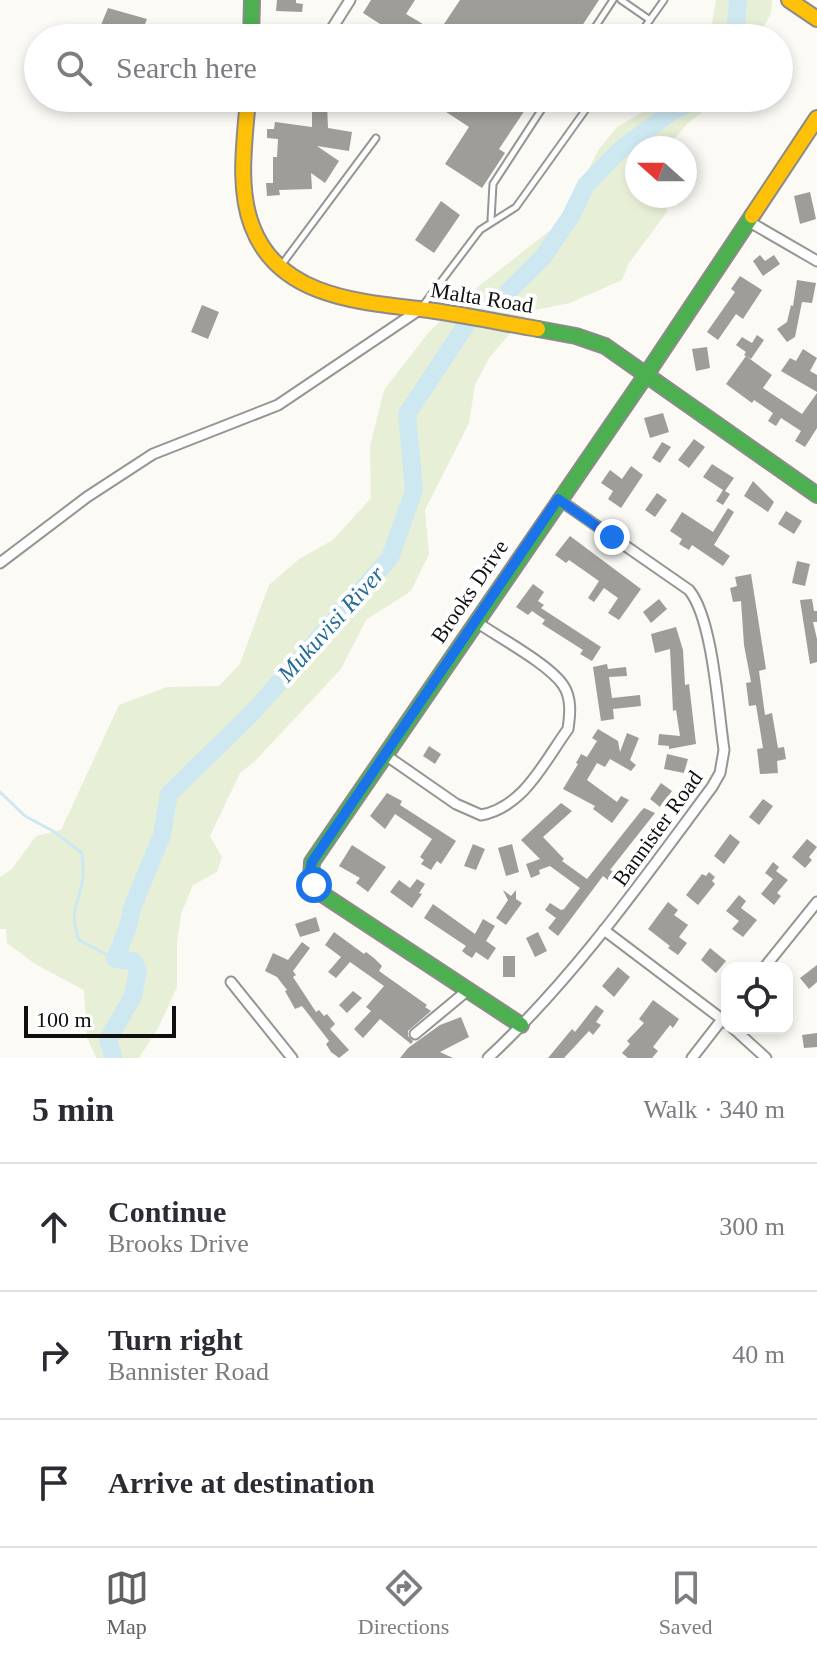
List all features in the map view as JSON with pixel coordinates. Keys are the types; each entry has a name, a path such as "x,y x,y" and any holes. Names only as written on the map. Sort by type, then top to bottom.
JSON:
{"street":[{"path":"251,24 252,0"},
{"path":"335,24 350,0"},
{"path":"789,0 817,19"},
{"name":"Malta Road","path":"247,112 246,199 251,223 266,255 291,278 328,295 358,303 461,315 594,341 817,495"},
{"name":"Brooks Drive","path":"521,1025 322,894 311,878 312,862 558,499 646,375 817,118"},
{"path":"748,221 817,261"},
{"path":"0,563 87,497 153,454 278,405 420,309"},
{"name":"Bannister Road","path":"488,1058 604,930 712,787 720,773 724,750 706,627 697,600 689,590 558,499"},
{"path":"384,754 456,804 481,815 508,806 521,794 568,729 570,717 564,686 551,672 475,621"},
{"path":"769,962 817,902"},
{"path":"604,930 721,1014"},
{"path":"231,982 292,1058"},
{"path":"415,1034 468,990"},
{"path":"692,1058 721,1024"},
{"path":"740,1034 766,1058"}],"lane":[{"path":"597,24 613,0"},
{"path":"621,0 650,20"},
{"path":"647,24 664,0"},
{"path":"491,220 493,184 540,112"},
{"path":"420,309 469,240 491,220 516,207 584,112"},
{"path":"279,268 376,138"}],"green space":[{"path":"716,0 772,0 771,13 765,24 712,23"},
{"path":"643,112 703,112 677,136 625,136 625,208 666,208 667,212 629,263 622,280 570,303 530,311 489,358 475,385 469,423 425,510 429,554 411,591 366,620 341,669 255,761 240,773 210,836 222,857 217,872 193,885 181,914 177,943 177,987 158,1028 139,1058 96,1058 87,1037 84,990 35,964 7,943 6,929 0,929 0,877 12,869 36,836 61,830 119,705 167,687 219,686 240,664 269,585 299,559 333,540 371,498 370,446 384,390 429,332 471,292 561,222 599,149 617,127"}],"building":[{"path":"277,0 296,0 296,3 303,4 302,12 276,11"},
{"path":"371,0 415,0 406,14 423,24 380,24 363,13"},
{"path":"460,0 599,0 583,24 444,24"},
{"path":"108,8 147,19 145,24 101,24"},
{"path":"312,112 327,112 328,128 352,132 349,151 317,146 339,161 325,183 311,173 312,189 279,190 280,195 267,196 266,183 273,183 273,157 277,157 278,139 267,138 267,129 274,129 275,122 312,127"},
{"path":"446,112 524,112 499,149 505,153 482,188 445,164 469,127"},
{"path":"810,192 816,219 800,224 794,196"},
{"path":"441,201 460,215 434,253 415,240"},
{"path":"760,255 765,261 774,255 780,264 763,276 753,261"},
{"path":"740,276 762,290 743,319 736,314 718,340 707,332 735,292 731,289"},
{"path":"797,280 816,283 812,303 802,302 795,337 787,342 777,329 787,322"},
{"path":"202,305 219,312 208,339 191,332"},
{"path":"757,335 764,340 751,359 736,345 742,337 752,343"},
{"path":"707,347 710,368 696,371 692,349"},
{"path":"803,349 817,358 810,371 817,375 817,392 781,371 790,358 796,361"},
{"path":"746,356 772,375 763,388 802,414 817,393 817,428 805,447 795,441 801,431 781,418 776,426 768,421 773,413 754,400 752,403 726,384"},
{"path":"663,413 669,432 650,438 644,418"},
{"path":"694,439 705,447 689,468 678,460"},
{"path":"662,442 671,447 660,463 652,458"},
{"path":"712,464 734,478 725,491 730,494 723,505 716,501 723,490 703,477"},
{"path":"631,466 643,475 621,508 608,499 613,491 601,483 610,470 622,479"},
{"path":"753,481 774,502 768,512 744,496"},
{"path":"657,493 667,500 655,517 645,510"},
{"path":"728,508 734,512 714,545 730,556 723,566 692,545 689,550 679,544 682,539 670,531 682,512 713,532"},
{"path":"786,511 802,521 794,534 778,524"},
{"path":"570,536 641,589 619,620 608,613 618,598 604,588 594,602 588,598 599,581 569,560 566,563 555,555"},
{"path":"797,561 810,564 805,586 792,583"},
{"path":"751,574 766,669 759,671 765,715 772,713 778,748 784,747 786,759 777,761 778,773 760,774 757,749 763,748 756,705 749,706 746,683 751,682 744,645 741,601 733,602 730,588 737,586 735,577"},
{"path":"533,584 544,592 538,601 544,605 541,608 601,647 592,661 580,654 583,650 542,624 545,620 532,611 528,615 516,607"},
{"path":"659,599 667,609 651,623 643,612"},
{"path":"812,599 814,611 817,611 817,622 813,622 817,662 810,664 800,600"},
{"path":"676,627 683,650 685,685 689,684 696,744 669,749 669,746 658,745 659,734 680,736 676,710 673,711 670,649 655,653 651,634"},
{"path":"607,664 608,669 626,667 627,676 609,677 612,698 640,695 641,706 613,709 614,719 601,721 593,667"},
{"path":"598,729 618,741 620,752 627,733 639,738 630,760 636,765 631,771 610,759 605,767 597,763 587,780 617,802 621,796 629,800 612,823 593,809 595,806 563,789 581,754 587,757 597,741 592,738"},
{"path":"429,746 441,754 435,764 423,756"},
{"path":"667,754 688,759 684,773 664,769"},
{"path":"661,783 672,791 660,807 650,799"},
{"path":"387,793 402,801 400,805 456,841 441,864 437,861 431,870 421,864 424,860 420,857 432,839 395,814 385,829 370,816"},
{"path":"763,799 773,806 759,825 749,817"},
{"path":"561,803 572,811 543,837 564,859 562,861 587,879 644,808 655,813 610,870 614,872 608,880 603,876 558,936 548,928 556,918 545,910 550,903 564,909 580,888 550,866 539,870 540,874 531,878 526,864 540,859 521,840"},
{"path":"730,834 740,842 724,864 714,856"},
{"path":"807,839 817,847 805,868 792,857"},
{"path":"473,844 485,849 476,870 464,866"},
{"path":"512,844 519,872 506,876 498,848"},
{"path":"352,845 386,867 368,892 356,883 360,878 339,866"},
{"path":"773,862 779,867 776,871 788,880 777,893 781,896 774,905 761,894 773,879 765,873"},
{"path":"709,872 715,877 712,881 715,884 698,905 686,895 702,874 706,876"},
{"path":"417,879 425,884 412,908 390,892 399,880 410,888"},
{"path":"503,890 511,896 516,890 516,899 522,903 506,925 496,918 508,900"},
{"path":"739,895 746,901 741,908 757,920 743,937 732,929 739,921 726,911"},
{"path":"668,902 678,910 674,915 688,925 679,937 687,943 678,955 648,929"},
{"path":"433,904 475,934 483,919 495,926 486,941 496,948 488,960 476,952 472,958 467,955 462,951 466,946 424,918"},
{"path":"316,917 320,931 300,937 295,924"},
{"path":"334,932 374,958 382,966 379,971 427,1005 425,1007 431,1011 408,1031 413,1041 411,1044 380,1019 363,1038 354,1029 371,1011 366,1007 384,986 350,962 336,978 328,972 341,957 325,945"},
{"path":"538,932 547,951 535,957 526,938"},
{"path":"302,942 310,948 293,971 296,975 293,977 316,1012 319,1010 324,1016 327,1014 335,1024 330,1029 349,1050 339,1058 331,1052 326,1044 329,1041 302,1006 295,1009 277,977 265,971 273,953 288,960"},
{"path":"710,948 726,961 721,962 716,973 701,960"},
{"path":"503,956 515,956 515,977 503,977"},
{"path":"817,965 817,982 809,989 800,978"},
{"path":"618,967 630,977 614,997 602,986"},
{"path":"353,991 362,998 347,1013 339,1005"},
{"path":"653,1000 679,1019 673,1028 670,1025 653,1047 658,1051 652,1058 628,1058 622,1053 630,1044 627,1041 644,1023 639,1019"},
{"path":"596,1005 604,1011 596,1022 601,1025 593,1035 589,1031 564,1058 548,1058 572,1029 575,1032"},
{"path":"461,1017 469,1037 440,1052 453,1058 400,1058 408,1048 440,1025"},
{"path":"817,1033 817,1047 804,1048 802,1035"}],"waterway":[{"name":"Mukuvisi River","path":"736,24 738,0"},
{"name":"Mukuvisi River","path":"114,1058 108,1040 133,996 138,970 133,961 115,959 162,835 169,794 252,713 390,558 414,490 407,414 468,322 498,302 543,257 571,216 586,185 621,149 671,112"},
{"path":"0,792 25,816 53,831 82,853 82,883 74,920 79,940 115,959"}],"traffic: fast":[{"path":"251,24 252,0"},
{"path":"521,1025 322,894 311,878 312,862 752,216"},
{"path":"538,329 576,336 605,346 817,495"}],"traffic: slow":[{"path":"789,0 817,19"},
{"path":"247,112 243,163 247,211 265,251 283,270 304,283 355,300 538,329"},
{"path":"752,216 817,118"}],"route":[{"path":"314,885 310,871 312,862 558,499 612,537"}]}
